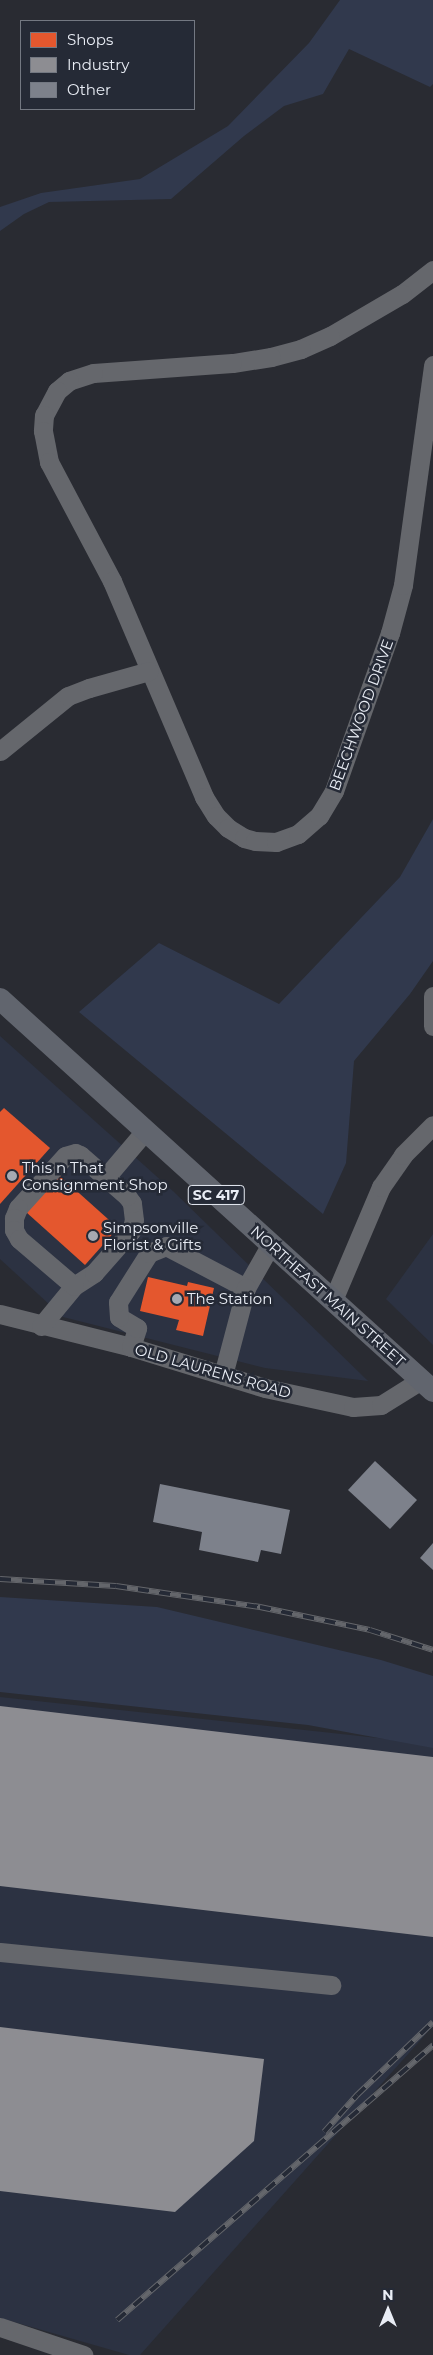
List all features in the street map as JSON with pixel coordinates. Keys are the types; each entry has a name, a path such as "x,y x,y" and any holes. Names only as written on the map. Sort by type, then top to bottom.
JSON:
{"main road":[{"name":"NORTHEAST MAIN STREET","path":"0,999 427,1385"}],"street":[{"name":"BEECHWOOD DRIVE","path":"433,270 402,294 330,336 302,349 271,357 232,363 93,374 69,381 53,396 44,415 43,431 49,462 112,581 204,797 216,816 228,828 250,839 276,842 298,834 319,816 334,791 346,760 390,633 404,584 433,365"},
{"path":"0,751 68,696 88,688 149,671"},
{"path":"433,996 433,1026"},
{"path":"334,1300 381,1187 403,1155 433,1125"},
{"path":"106,1177 145,1131"},
{"path":"41,1326 74,1286 94,1273 131,1231 134,1220 132,1203 80,1155 70,1154 65,1156 18,1208 14,1218 14,1230 20,1239 74,1286"},
{"path":"223,1375 246,1288 271,1244"},
{"path":"131,1347 137,1328 119,1317 118,1302 149,1253 166,1246 246,1288"},
{"name":"OLD LAURENS ROAD","path":"0,1314 41,1326 131,1347 280,1392 353,1407 380,1405 427,1385"},
{"path":"0,1952 331,1985"},
{"path":"0,2327 83,2355"}],"shaded area":[{"path":"340,0 433,0 433,84 430,87 349,49 323,94 284,106 244,136 171,199 49,202 24,214 0,231 0,207 41,193 140,179 228,126 309,43"},
{"path":"433,819 433,961 410,994 354,1061 346,1163 323,1214 79,1012 159,943 279,1004 400,877"},
{"path":"0,1036 174,1192 368,1381 265,1368 63,1317 0,1259"},
{"path":"433,1234 433,1345 386,1299"},
{"path":"0,1597 157,1607 381,1660 433,1676 433,1748 308,1725 0,1692"},
{"path":"0,1697 433,1744 433,2026 140,2355 129,2355 0,2318"}],"building: Shops":[{"name":"This n That Consignment Shop","path":"4,1108 50,1148 0,1204 0,1112"},
{"path":"60,1176 118,1228 85,1265 26,1212"},
{"name":"The Station","path":"148,1277 187,1286 188,1282 214,1288 203,1336 176,1330 179,1320 140,1311"}],"building: Industry":[{"path":"0,1706 433,1757 433,1937 0,1886"},
{"path":"0,2027 264,2059 254,2141 175,2212 0,2191"}],"building: Other":[{"path":"375,1461 417,1500 390,1529 348,1490"},
{"path":"160,1484 290,1510 281,1554 261,1550 258,1562 199,1550 202,1532 153,1522"},
{"path":"433,1543 433,1570 420,1558"}],"railway":[{"path":"0,1579 116,1586 260,1607 370,1630 433,1650"},
{"path":"324,2132 357,2095 433,2022"},
{"path":"117,2320 433,2045"}],"place":[{"name":"This n That Consignment Shop","path":"12,1176"},
{"name":"Simpsonville Florist & Gifts","path":"93,1236"},
{"name":"The Station","path":"177,1299"}]}
